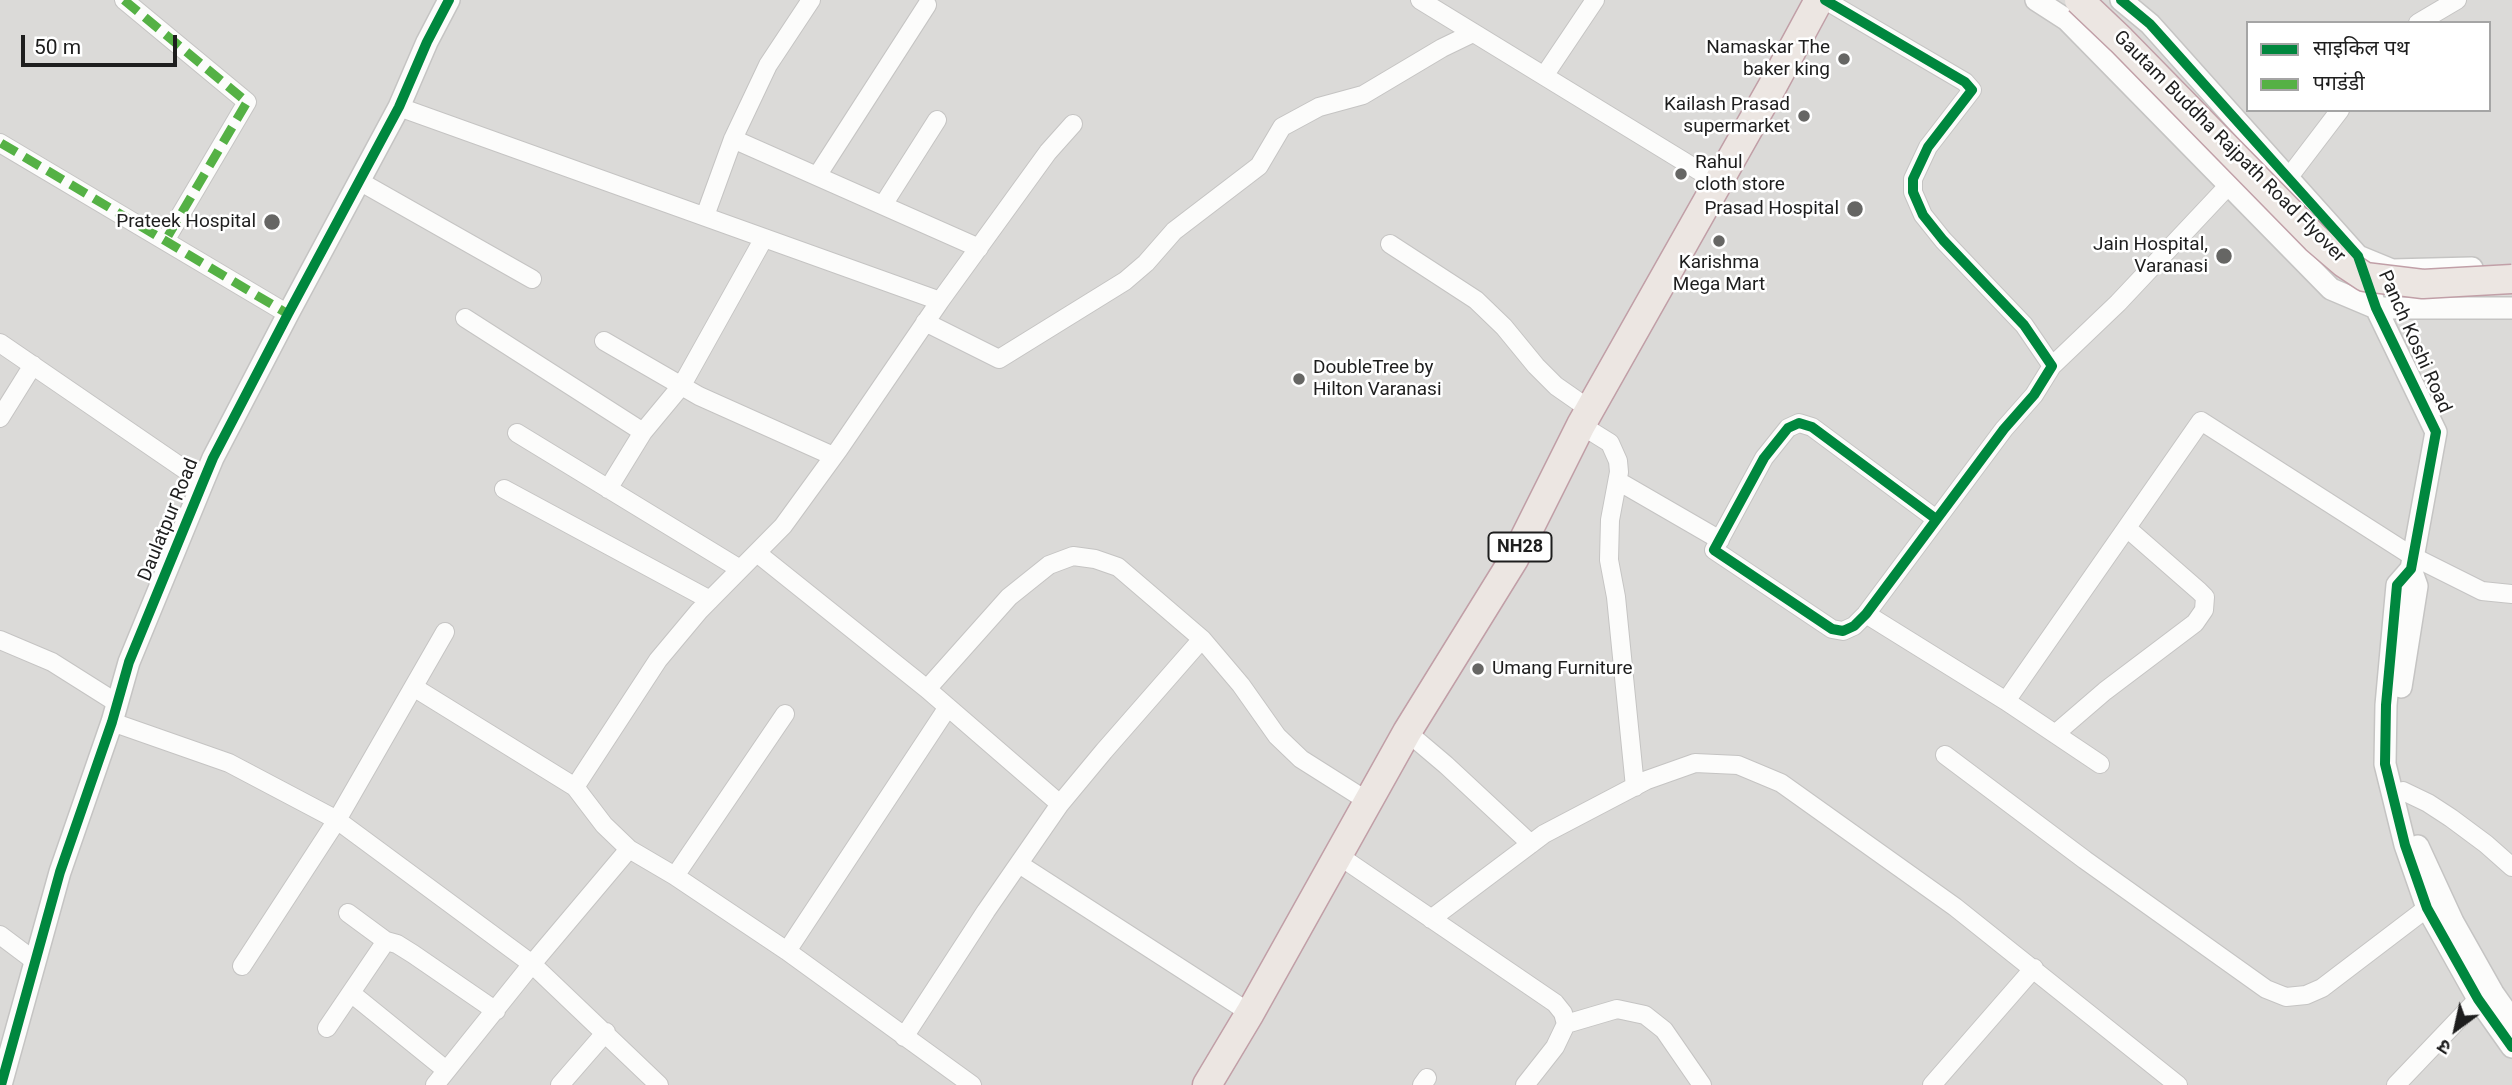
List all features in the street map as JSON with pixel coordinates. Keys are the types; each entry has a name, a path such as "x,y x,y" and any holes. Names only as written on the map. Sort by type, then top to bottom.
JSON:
{"highway":[{"name":"NH28","path":"1207,1085 1407,732 1514,559 1585,417 1819,0"},
{"name":"Gautam Buddha Rajpath Road Flyover","path":"2079,0 2122,40 2316,239 2365,277 2423,284 2512,279"}],"street":[{"path":"124,0 247,102 165,241"},
{"name":"Daulatpur Road","path":"1,1085 60,872 130,662 213,457 399,107 426,42 449,0"},
{"path":"705,216 733,139 768,65 811,0"},
{"path":"1420,0 1718,183"},
{"path":"1544,76 1595,0"},
{"path":"1825,0 1965,82 1972,90 1928,147 1913,179 1913,192 1923,215 1943,240 2024,325 2052,366"},
{"name":"Panch Koshi Road","path":"2036,0 2067,20 2331,289 2376,308"},
{"name":"Panch Koshi Road","path":"2121,0 2150,24 2358,256 2376,308 2436,432 2412,563 2397,585 2386,705 2385,764 2405,845 2427,908 2478,999 2512,1047"},
{"path":"2421,21 2457,0"},
{"path":"817,176 927,5"},
{"path":"925,322 999,359 1125,281 1146,263 1174,231 1259,166 1282,127 1319,107 1363,95 1474,33"},
{"path":"399,107 940,301"},
{"path":"2249,207 2287,177 2338,112"},
{"path":"883,205 937,120"},
{"path":"575,787 658,660 710,600 783,526 940,301 1048,152 1073,124"},
{"path":"733,139 979,247"},
{"path":"0,143 288,314"},
{"path":"359,181 531,279"},
{"path":"1936,519 1812,427 1799,423 1788,428 1764,458 1714,550 1832,629 1843,631 1854,626 1866,614 2004,429 2035,395 2052,366 2119,303 2228,186"},
{"path":"608,489 643,432 682,386 764,237"},
{"path":"1390,244 1476,300 1610,443 1618,461 1618,481 1610,520 1609,560 1616,597 1635,787"},
{"path":"2358,256 2392,270 2512,267"},
{"path":"2376,308 2512,308"},
{"path":"465,318 643,432"},
{"path":"604,341 682,386 833,456"},
{"path":"0,343 203,482"},
{"path":"0,418 33,365"},
{"path":"2006,701 2201,421 2412,563 2482,591 2512,594"},
{"path":"517,433 740,569"},
{"path":"1618,481 1720,540"},
{"path":"504,489 710,600"},
{"path":"2055,734 2105,691 2195,623 2204,610 2205,597 2128,529"},
{"path":"757,553 927,689 1060,804"},
{"path":"927,689 1009,597 1049,565 1073,556 1095,559 1118,567 1202,639 1241,685 1277,736 1301,759 1369,802"},
{"path":"2412,563 2417,586 2400,690 2397,743 2399,780 2419,849 2453,922 2493,993 2512,1020"},
{"path":"1866,614 2006,701 2100,764"},
{"path":"242,966 338,820 445,632"},
{"path":"0,639 52,662 114,712 229,763 338,820 532,964 659,1085"},
{"path":"904,1037 1060,804 1202,639"},
{"path":"415,688 575,787 604,825 629,849 675,876 787,951 972,1085"},
{"path":"787,951 948,708"},
{"path":"675,876 785,714"},
{"path":"1407,732 1531,844"},
{"path":"1945,755 2085,860 2266,989 2286,997 2306,995 2322,988 2427,908"},
{"path":"1430,919 1544,834 1635,787 1695,763 1738,765 1781,783 1955,907 2178,1085"},
{"path":"2403,791 2451,818 2512,867"},
{"path":"435,1085 629,849"},
{"path":"1338,855 1555,1003 1563,1013 1566,1024 1555,1046 1525,1085"},
{"path":"1018,864 1250,1013"},
{"path":"348,913 386,941 413,954 496,1011"},
{"path":"0,935 36,962"},
{"path":"327,1028 386,941"},
{"path":"1932,1085 2034,968"},
{"path":"351,993 446,1070"},
{"path":"2396,1085 2478,999"},
{"path":"1566,1024 1617,1009 1645,1015 1664,1030 1702,1085"},
{"path":"560,1085 606,1032"}],"shaded area":[{"path":"0,0 2512,0 2512,1085 0,1085"}],"marked path":[{"path":"124,0 247,102 165,241"},
{"path":"1,143 288,314"}],"cycle path":[{"path":"1,1085 60,872 112,722 129,662 203,482 288,314 399,107 427,42 449,0"},
{"path":"1825,0 1965,82 1972,90 1928,147 1913,179 1913,192 1923,215 1943,240 2024,325 2052,366 2034,395 2004,429 1866,614 1854,626 1843,631 1832,629 1714,550 1764,458 1788,428 1799,423 1812,427 1936,519"},
{"path":"2121,0 2150,24 2358,256 2376,308 2436,432 2411,569 2397,585 2386,705 2385,764 2405,845 2427,908 2478,999 2512,1047"}],"place":[{"name":"Namaskar The baker king","path":"1844,59"},
{"name":"Kailash Prasad supermarket","path":"1804,116"},
{"name":"Rahul cloth store","path":"1681,174"},
{"name":"Prasad Hospital","path":"1855,209"},
{"name":"Prateek Hospital","path":"272,222"},
{"name":"Karishma Mega Mart","path":"1719,241"},
{"name":"Jain Hospital, Varanasi","path":"2224,256"},
{"name":"DoubleTree by Hilton Varanasi","path":"1299,379"},
{"name":"Umang Furniture","path":"1478,669"}]}
